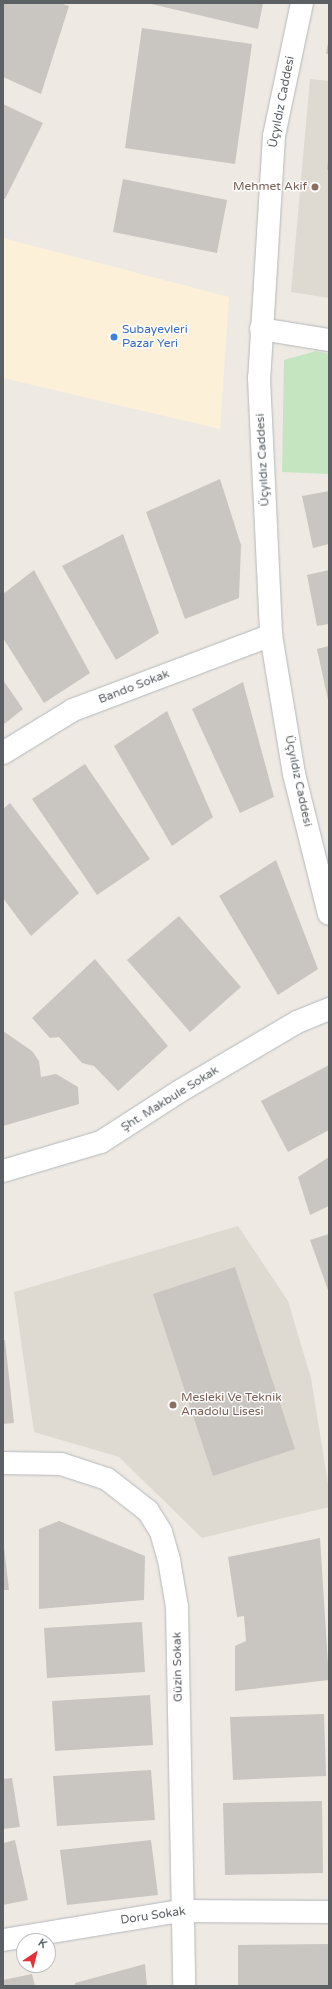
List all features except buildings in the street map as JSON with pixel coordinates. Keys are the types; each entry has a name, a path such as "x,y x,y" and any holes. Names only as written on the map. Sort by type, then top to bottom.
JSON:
{"street":[{"name":"Üçyıldız Caddesi","path":"302,3 274,136 258,378 271,635 294,774 329,914"},
{"path":"261,328 329,340"},
{"name":"Bando Sokak","path":"3,752 73,710 271,635"},
{"name":"Şht. Makbule Sokak","path":"3,1171 101,1142 180,1091 298,1022 329,1009"},
{"name":"Güzin Sokak","path":"3,1463 61,1464 107,1479 148,1511 161,1532 169,1560 177,1607 181,1911 184,1986"},
{"name":"Doru Sokak","path":"3,1940 181,1911 329,1912"}],"shaded area":[{"name":"Mehmet Akif","path":"310,79 329,81 329,298 291,292"},
{"name":"Subayevleri Pazar Yeri","path":"3,238 229,297 220,429 3,378"},
{"name":"Mesleki Ve Teknik Anadolu Lisesi","path":"238,1226 288,1301 311,1378 329,1490 329,1507 202,1538 119,1457 34,1432 14,1292"}],"green space":[{"path":"316,351 329,354 329,474 282,472 284,360"}],"place":[{"name":"Mehmet Akif","path":"315,187"},
{"name":"Subayevleri Pazar Yeri","path":"114,337"},
{"name":"Mesleki Ve Teknik Anadolu Lisesi","path":"173,1405"}]}
